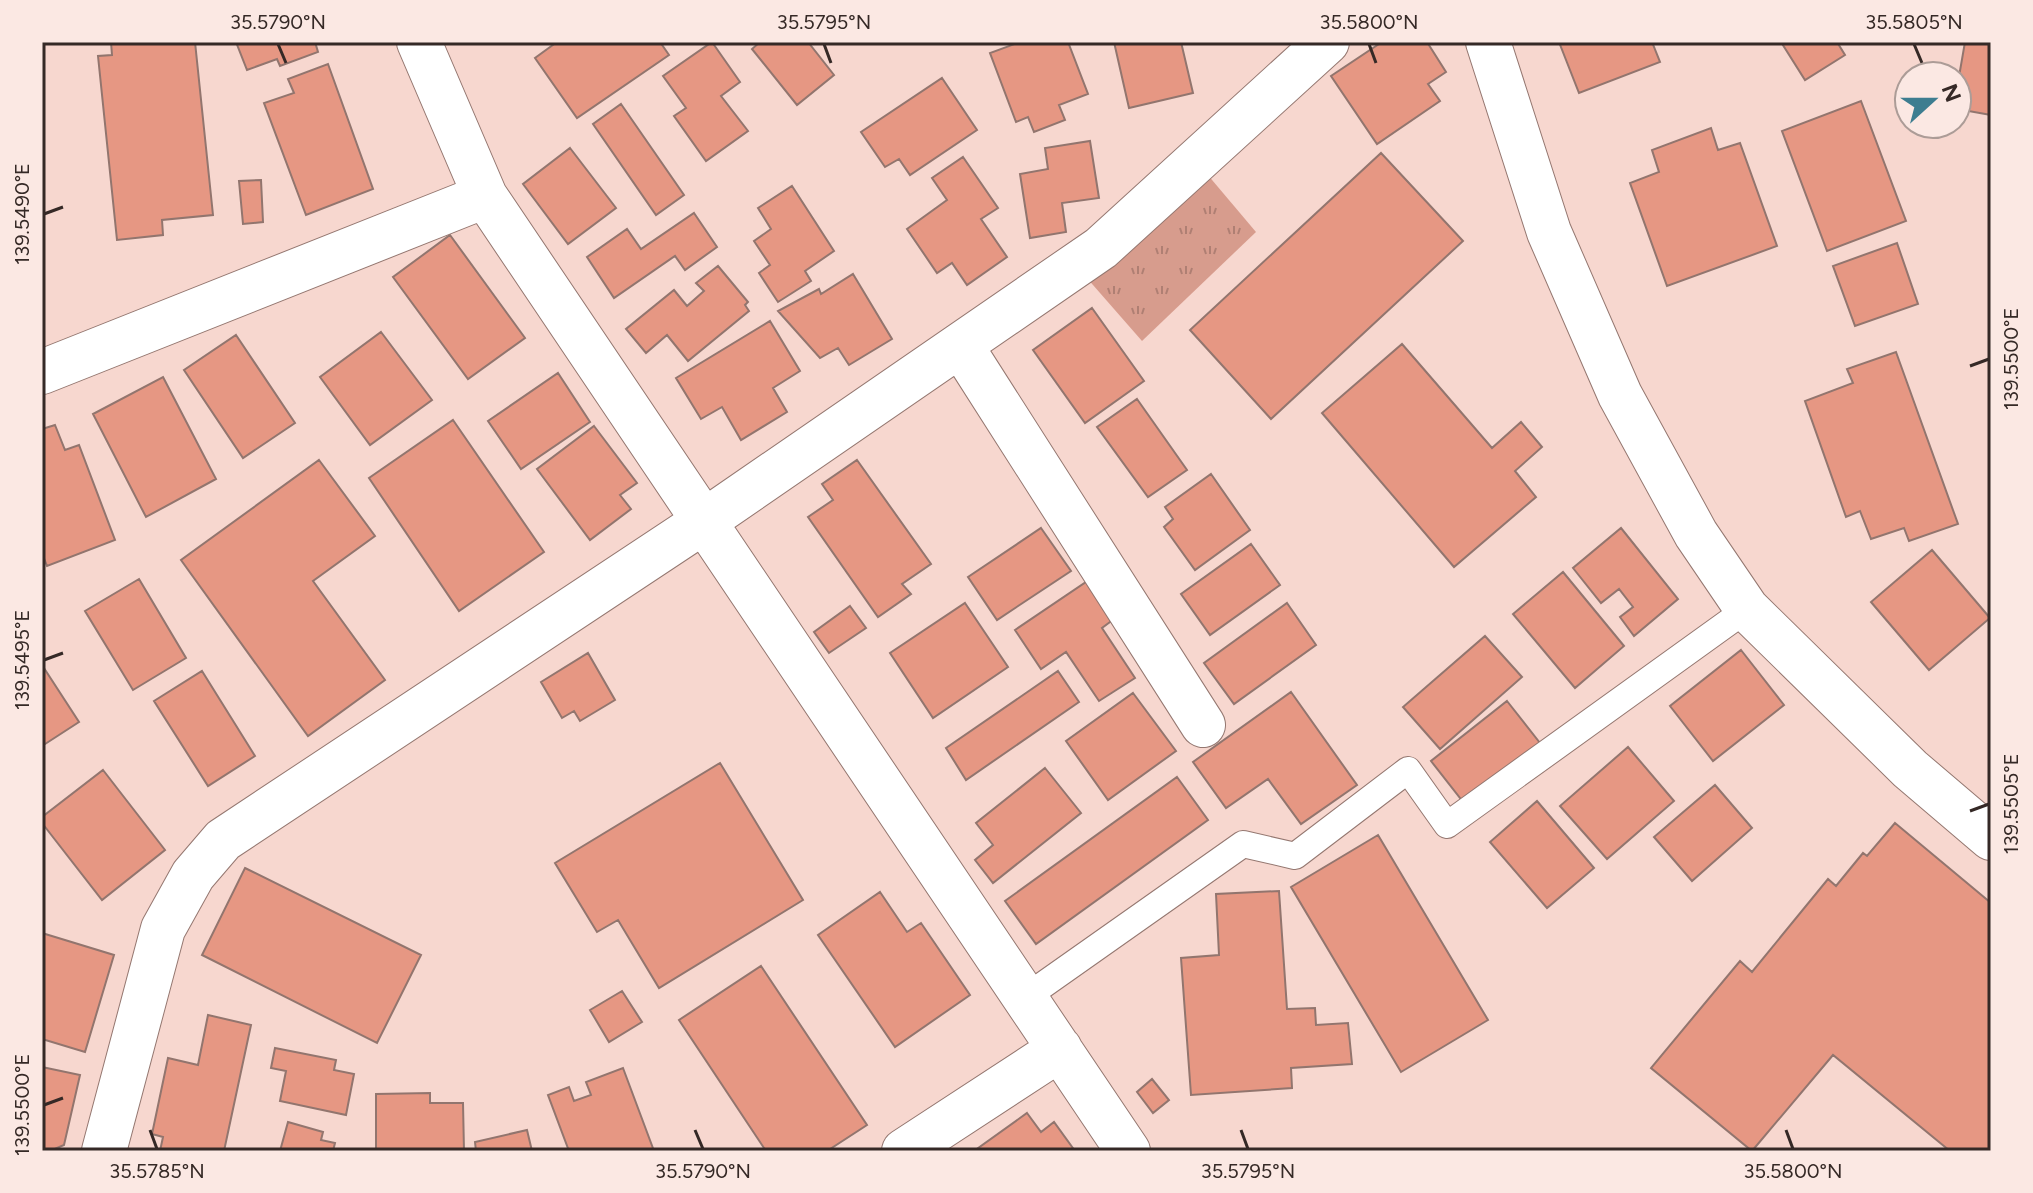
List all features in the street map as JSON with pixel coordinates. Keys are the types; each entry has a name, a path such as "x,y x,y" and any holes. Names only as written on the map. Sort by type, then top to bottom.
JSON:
{"street":[{"path":"419,42 485,196 1128,1151"},
{"path":"104,1151 163,929 193,875 223,840 703,522 1101,248 1327,42"},
{"path":"1488,42 1549,232 1620,395 1696,534 1747,609 1910,769 1991,838"},
{"path":"42,372 485,196"},
{"path":"961,346 1203,725"},
{"path":"904,1151 1060,1049"}],"lane":[{"path":"1026,997 1243,844 1295,856 1408,770 1447,825 1747,609"}],"green space":[{"path":"1207,174 1256,232 1142,341 1086,277"}],"building":[{"path":"111,42 195,42 213,215 162,220 163,235 117,240 98,56 112,55"},
{"path":"236,42 315,42 318,52 280,66 277,59 247,70"},
{"path":"557,42 660,42 669,55 577,118 535,58"},
{"path":"712,42 740,82 721,96 748,131 706,161 674,116 686,108 663,76"},
{"path":"760,42 808,42 834,75 797,105 752,49"},
{"path":"1020,42 1068,42 1088,94 1059,105 1065,120 1034,132 1028,117 1016,122 990,53"},
{"path":"1114,42 1181,42 1193,93 1129,108"},
{"path":"1382,42 1427,42 1446,72 1428,84 1440,101 1377,144 1331,76"},
{"path":"1559,42 1652,42 1660,62 1579,93"},
{"path":"1781,42 1837,42 1845,55 1805,80"},
{"path":"1965,42 1991,42 1991,115 1973,112 1973,60 1962,60"},
{"path":"328,64 373,189 306,215 264,103 294,93 288,79"},
{"path":"942,78 977,130 910,175 899,159 885,167 861,132"},
{"path":"1861,101 1906,221 1827,251 1782,131"},
{"path":"621,104 684,195 656,215 593,124"},
{"path":"1711,128 1718,150 1740,143 1777,246 1667,286 1630,183 1659,172 1652,150"},
{"path":"1090,141 1099,198 1062,203 1066,232 1030,238 1020,174 1048,169 1045,148"},
{"path":"570,148 616,208 568,244 523,184"},
{"path":"1381,153 1463,241 1271,419 1190,330"},
{"path":"963,157 998,208 981,219 1007,257 967,285 952,263 937,273 907,229 947,200 932,178"},
{"path":"261,180 263,222 243,224 239,181"},
{"path":"792,186 834,251 805,271 811,281 778,302 759,273 770,265 754,241 771,229 758,208"},
{"path":"694,213 717,247 685,270 675,256 614,298 587,257 627,229 641,249"},
{"path":"450,235 525,338 468,379 393,277"},
{"path":"1897,243 1918,304 1855,326 1833,266"},
{"path":"718,266 748,302 745,305 749,311 688,361 667,335 646,353 626,329 674,290 687,306 704,291 696,283"},
{"path":"853,274 892,339 849,365 838,348 820,358 778,311 819,289 821,294"},
{"path":"1092,308 1144,381 1085,423 1033,350"},
{"path":"770,321 800,371 773,388 787,412 741,440 722,407 701,419 676,378"},
{"path":"381,332 432,400 370,445 320,377"},
{"path":"236,335 295,423 243,458 184,370"},
{"path":"1402,344 1492,448 1521,422 1542,447 1515,471 1536,497 1454,567 1322,413"},
{"path":"1896,352 1958,524 1909,541 1904,528 1871,539 1860,511 1846,517 1805,401 1853,383 1847,369"},
{"path":"558,373 590,422 521,469 488,421"},
{"path":"163,377 216,479 146,517 93,414"},
{"path":"1137,399 1187,470 1148,497 1097,427"},
{"path":"453,420 544,552 459,611 369,478"},
{"path":"55,425 65,450 79,445 115,540 47,566 42,553 42,429"},
{"path":"594,426 637,483 620,495 631,509 590,540 537,469"},
{"path":"319,460 375,536 313,581 385,680 308,736 181,560"},
{"path":"857,460 931,564 902,584 911,594 878,617 808,517 833,500 822,484"},
{"path":"1211,474 1250,530 1195,570 1164,527 1173,519 1165,507"},
{"path":"1041,528 1071,571 997,620 968,577"},
{"path":"1621,528 1678,599 1634,636 1620,617 1633,607 1619,589 1601,603 1573,568"},
{"path":"1251,544 1280,585 1210,635 1181,594"},
{"path":"1932,550 1990,618 1929,670 1871,602"},
{"path":"1563,572 1624,646 1575,688 1513,614"},
{"path":"139,579 186,658 133,690 85,611"},
{"path":"1089,580 1114,619 1102,628 1135,678 1099,701 1066,652 1041,669 1015,630"},
{"path":"965,603 1008,667 933,718 890,653"},
{"path":"1287,603 1316,645 1234,704 1204,663"},
{"path":"850,606 866,628 829,653 814,632"},
{"path":"1485,636 1522,677 1440,749 1403,707"},
{"path":"1741,650 1784,705 1713,761 1670,706"},
{"path":"588,653 615,700 580,721 574,711 562,718 541,682"},
{"path":"42,665 79,722 42,746"},
{"path":"202,671 255,756 208,786 154,701"},
{"path":"1058,671 1079,702 966,780 946,748"},
{"path":"1291,692 1357,785 1301,824 1268,779 1226,808 1193,762"},
{"path":"1133,693 1176,751 1108,800 1066,741"},
{"path":"1507,701 1540,743 1464,803 1431,761"},
{"path":"1628,747 1674,801 1607,859 1560,806"},
{"path":"720,763 803,900 659,988 618,920 597,932 555,863"},
{"path":"1045,768 1081,813 993,883 975,860 993,845 976,823"},
{"path":"103,770 165,850 102,900 42,823 42,817"},
{"path":"1177,777 1208,820 1036,944 1005,901"},
{"path":"1715,785 1752,828 1692,881 1654,837"},
{"path":"1537,801 1594,868 1547,908 1490,842"},
{"path":"1895,823 1991,903 1991,1151 1950,1151 1833,1055 1752,1151 1651,1068 1740,961 1752,972 1828,879 1836,886 1863,853 1867,856"},
{"path":"1378,835 1488,1020 1401,1072 1291,887"},
{"path":"245,868 421,955 377,1043 202,955"},
{"path":"1279,891 1287,1009 1315,1008 1316,1025 1348,1023 1352,1064 1291,1068 1292,1088 1191,1095 1181,958 1219,955 1216,894"},
{"path":"880,892 907,932 921,923 970,995 895,1047 818,935"},
{"path":"42,933 114,955 85,1052 42,1039"},
{"path":"761,966 867,1125 827,1151 766,1151 679,1020"},
{"path":"622,991 642,1022 609,1042 590,1010"},
{"path":"208,1015 251,1025 224,1151 160,1151 163,1137 152,1134 168,1058 198,1065"},
{"path":"275,1048 336,1060 334,1070 354,1074 346,1115 280,1101 286,1071 271,1068"},
{"path":"42,1067 80,1075 64,1145 50,1151 42,1151"},
{"path":"623,1068 654,1151 569,1151 548,1095 569,1087 574,1101 591,1095 586,1082"},
{"path":"1152,1079 1169,1100 1153,1113 1137,1092"},
{"path":"430,1093 430,1103 463,1103 464,1151 376,1151 376,1094"},
{"path":"1027,1113 1041,1132 1054,1122 1075,1151 974,1151"},
{"path":"288,1122 323,1132 321,1140 335,1143 333,1151 280,1151"},
{"path":"527,1130 532,1151 476,1151 475,1142"}]}
